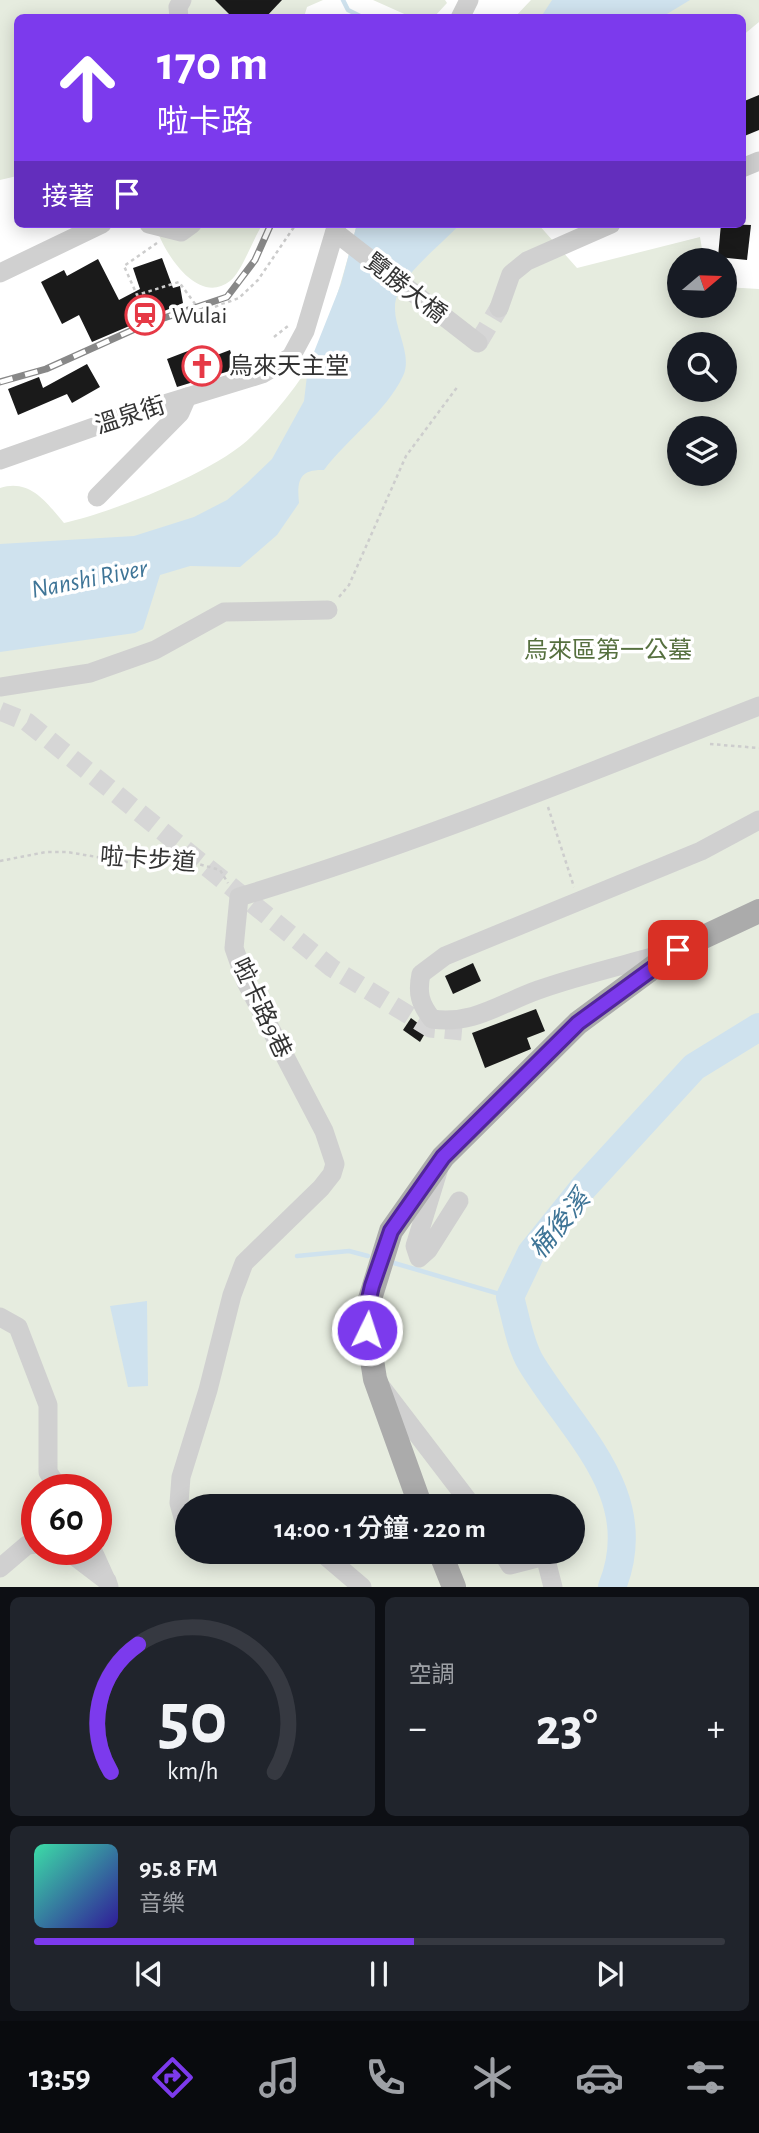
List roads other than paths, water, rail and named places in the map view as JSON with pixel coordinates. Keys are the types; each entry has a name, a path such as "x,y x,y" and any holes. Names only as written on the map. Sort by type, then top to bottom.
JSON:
{"main road":[{"path":"416,1494 375,1379 365,1315 391,1231 443,1157 578,1023 678,950 759,911"},
{"path":"445,1564 454,1587"}],"street":[{"path":"0,273 94,228"},
{"name":"覽勝大橋","path":"336,228 354,246 478,344"},
{"name":"溫泉街","path":"0,460 262,374 291,357 305,331 336,228"},
{"path":"499,307 511,274 527,261 602,228"},
{"path":"97,497 180,413 187,397"},
{"path":"0,687 90,673 155,650 224,612 328,610"},
{"name":"啦卡路9巷","path":"180,1494 181,1477 244,1264 321,1188 332,1174 335,1164 324,1131 246,982 234,948 239,897 310,876 540,793 759,706"},
{"path":"678,950 538,990 484,1014 453,1022 432,1019 421,1006 418,988 421,974 445,956 582,902 701,850 759,820"},
{"path":"462,1031 553,996 595,973"},
{"path":"443,1157 415,1246 419,1258 428,1250 460,1201"},
{"path":"0,1317 18,1327 48,1405 49,1474"},
{"path":"375,1379 463,1494"},
{"path":"0,1569 21,1550"},
{"path":"335,1564 362,1587"},
{"path":"547,1564 553,1587"},
{"path":"85,1565 108,1584"},
{"path":"99,1565 108,1584"}],"water":[{"path":"552,0 690,0 667,14 543,14"},
{"name":"Nanshi River","path":"356,228 456,228 421,262 397,296 395,315 406,359 403,376 396,389 324,470 304,474 299,483 299,503 277,535 240,567 190,566 160,575 143,629 135,633 0,652 0,544 134,536 194,517 227,500 272,459 304,401 308,367 341,284"},
{"path":"147,1301 148,1386 128,1387 110,1306"}],"waterway":[{"path":"343,0 348,10 356,14"},
{"name":"桶後溪","path":"612,1587 621,1554 621,1523 614,1494 602,1467 527,1356 510,1297 531,1253 584,1187 694,1067 759,1027"},
{"path":"297,1256 349,1251 368,1256"},
{"path":"394,1263 510,1297"}],"tunnel":[{"path":"478,343 499,308"},
{"path":"0,711 27,722 332,968 430,1028 462,1031"}],"railway":[{"path":"0,382 46,369 146,324 227,297 255,260 269,228"}],"place":[{"name":"Wulai","path":"145,315"},
{"name":"烏來天主堂","path":"202,366"}],"park label":[{"name":"烏來區第一公墓","path":"608,650"}]}
